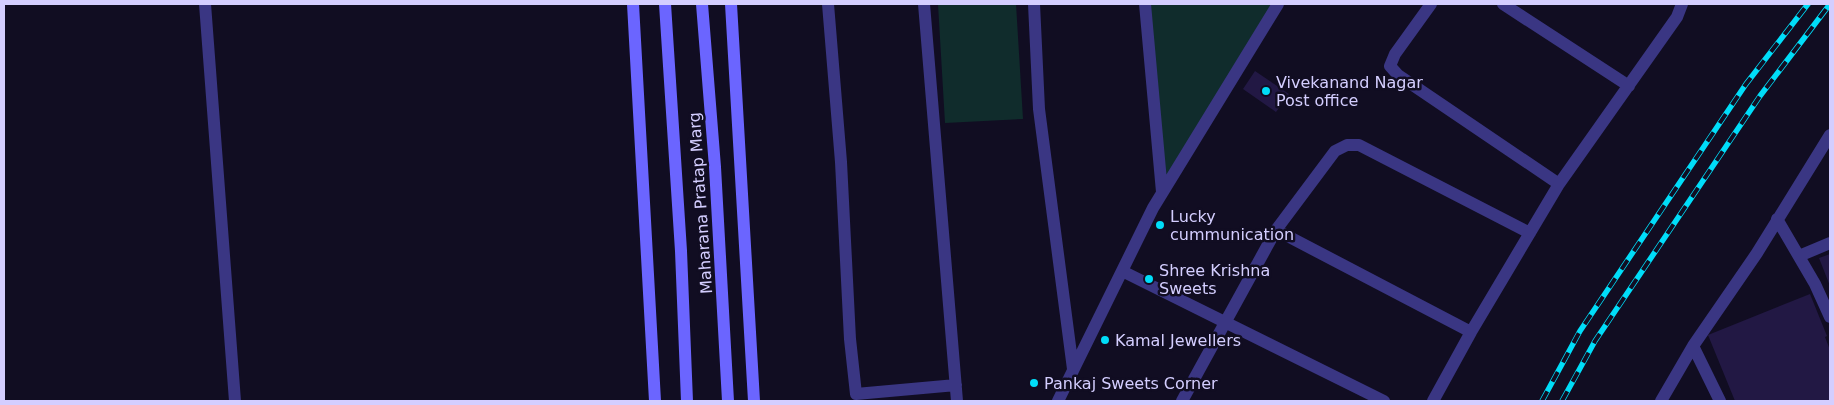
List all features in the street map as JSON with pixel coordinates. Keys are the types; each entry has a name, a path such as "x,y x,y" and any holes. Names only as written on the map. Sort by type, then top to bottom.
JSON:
{"street":[{"path":"205,4 235,401"},
{"path":"633,4 655,401"},
{"name":"Maharana Pratap Marg","path":"665,4 681,251 687,401"},
{"name":"Maharana Pratap Marg","path":"702,4 715,167 728,401"},
{"path":"731,4 754,401"},
{"path":"828,4 841,162 850,339 856,394 956,385"},
{"path":"924,4 957,401"},
{"path":"1034,4 1039,108 1073,370"},
{"path":"1145,4 1162,192"},
{"path":"1058,401 1162,192 1278,4"},
{"path":"1431,4 1395,54 1390,66 1398,75 1559,184"},
{"path":"1504,4 1629,86"},
{"path":"1433,401 1471,332 1559,184 1677,17 1682,4"},
{"path":"1660,401 1693,346 1758,253 1830,135"},
{"path":"1182,401 1276,230 1335,151 1347,145 1359,145 1530,233"},
{"path":"1777,220 1823,299 1830,317"},
{"path":"1276,230 1471,332"},
{"path":"1799,256 1830,243"},
{"path":"1122,271 1384,401"},
{"path":"1693,346 1720,401"}],"green space":[{"path":"938,4 1016,4 1023,119 945,123"},
{"path":"1149,4 1278,4 1162,192"}],"building":[{"name":"Vivekanand Nagar Post office","path":"1255,71 1289,94 1276,112 1243,89"},
{"path":"1830,254 1830,286 1819,258"},
{"path":"1810,294 1827,336 1825,337 1830,350 1830,401 1735,401 1708,335"}],"railway":[{"path":"1542,401 1580,331 1746,84 1808,4"},
{"path":"1562,401 1595,341 1760,96 1830,4"}],"place":[{"name":"Vivekanand Nagar Post office","path":"1266,91"},
{"name":"Lucky cummunication","path":"1160,225"},
{"name":"Shree Krishna Sweets","path":"1149,279"},
{"name":"Kamal Jewellers","path":"1105,340"},
{"name":"Pankaj Sweets Corner","path":"1034,383"}]}
